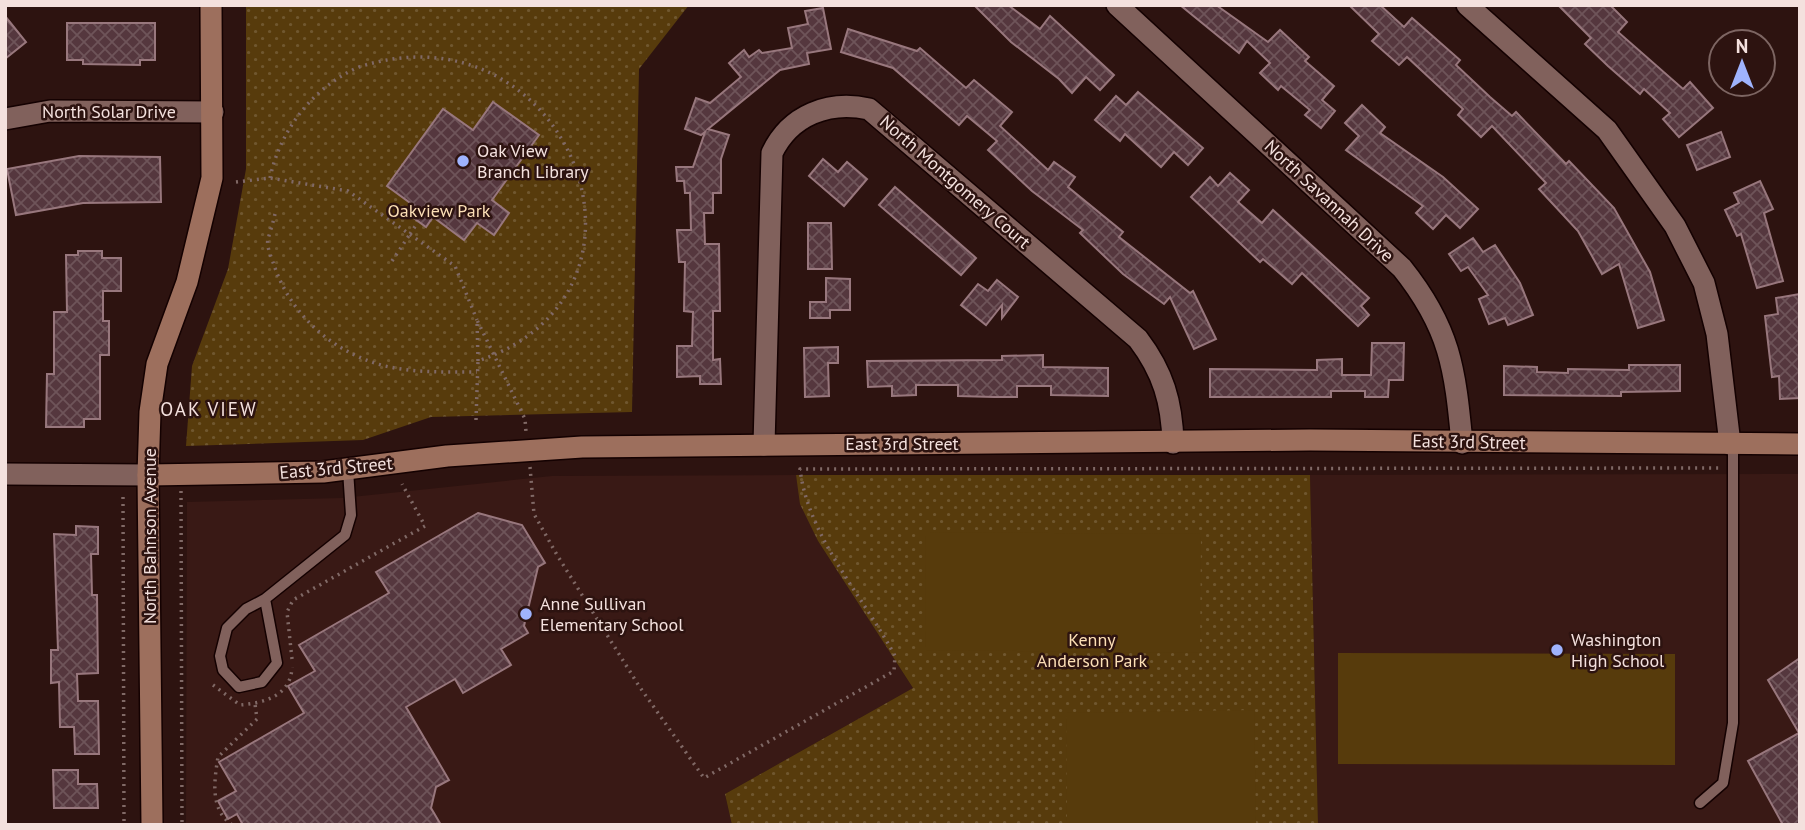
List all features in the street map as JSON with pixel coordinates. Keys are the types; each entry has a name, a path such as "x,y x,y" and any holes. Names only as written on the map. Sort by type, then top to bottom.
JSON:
{"street":[{"name":"North Bahnson Avenue","path":"152,825 148,475 152,386 157,364 187,282 212,178 211,5"},
{"name":"North Savannah Drive","path":"1117,5 1402,268 1428,300 1444,337 1457,383 1462,443"},
{"path":"1467,5 1607,130 1675,226 1704,283 1717,334 1731,444"},
{"name":"North Montgomery Court","path":"764,445 772,153 778,139 804,116 836,105 869,108 1138,340 1156,363 1169,396 1173,443"},
{"name":"North Solar Drive","path":"5,119 50,111 213,112"},
{"name":"East 3rd Street","path":"5,474 266,475 348,470 447,456 582,447 1173,443 1800,444"}],"lane":[{"path":"1700,803 1723,783 1734,723 1731,444"},
{"path":"265,599 277,663 262,682 239,687 223,670 220,656 227,628 246,609 265,599 345,535 351,515 348,470"}],"path":[{"path":"270,178 274,157 310,102 345,73 387,56"},
{"path":"546,107 552,113"},
{"path":"478,361 495,355 540,324 562,295 578,262 585,232 585,187 570,144"},
{"path":"236,182 270,178 348,191 455,266 477,320 525,419 534,514 639,687 704,778 894,671 895,656 827,541 802,489 800,468 1719,468"},
{"path":"275,214 267,240 276,271 289,298 318,332 355,355 386,366 417,371 477,372"},
{"path":"392,261 418,222"},
{"path":"476,421 477,320"},
{"path":"181,475 182,825"},
{"path":"213,685 240,705 255,704 282,692 292,677 287,612 293,600 425,526 402,484"},
{"path":"124,497 124,825"},
{"path":"232,825 221,817 216,807 218,757 257,719 255,704"}],"shaded area":[{"name":"Washington High School","path":"1800,474 1800,825 1318,825 1310,475"},
{"name":"Anne Sullivan Elementary School","path":"796,475 801,502 818,541 913,688 725,794 732,825 186,825 187,502 342,498 552,476"}],"green space":[{"name":"Oakview Park","path":"246,5 689,5 639,69 632,412 431,417 363,440 186,446 192,366 228,269 246,169"},
{"name":"Kenny Anderson Park","path":"796,475 1310,475 1318,825 732,825 725,794 913,688 818,541 800,504"},
{"path":"926,532 1201,534 1200,653 925,650"},
{"path":"1338,653 1675,654 1675,765 1338,764"},
{"path":"1254,710 1256,825 1067,825 1066,713"}],"building":[{"path":"974,5 1008,5 1040,29 1050,16 1114,75 1100,90 1086,77 1072,93 1059,79 1011,42"},
{"path":"1180,5 1216,5 1268,42 1280,30 1309,57 1305,61 1334,86 1322,100 1335,111 1321,128 1305,115 1310,110 1281,86 1278,90 1260,73 1270,63 1247,41 1239,53"},
{"path":"1349,5 1380,5 1404,27 1412,18 1460,60 1456,65 1490,97 1512,116 1516,112 1566,164 1569,161 1614,208 1650,272 1664,320 1638,328 1619,264 1602,274 1578,231 1539,189 1546,183 1492,126 1481,137 1458,115 1463,109 1407,57 1399,65 1372,41 1379,34"},
{"path":"1558,5 1610,5 1627,22 1618,32 1683,89 1690,82 1713,108 1679,137 1663,119 1670,113 1644,89 1640,94 1585,44 1591,38"},
{"path":"823,8 831,49 807,53 809,64 780,70 708,129 729,135 721,159 721,193 713,193 713,213 704,213 705,244 719,244 720,311 713,311 713,360 720,359 721,384 700,384 700,376 677,377 677,346 692,346 693,312 684,311 685,262 679,262 677,230 691,230 690,193 685,193 684,181 677,181 676,167 693,167 705,132 701,135 685,129 696,98 710,103 741,77 729,63 744,50 749,57 759,50 762,53 792,48 788,28 808,24 805,11"},
{"path":"5,16 26,42 5,59"},
{"path":"67,23 155,23 155,60 140,60 140,65 83,64 83,60 67,60"},
{"path":"848,29 917,51 920,48 966,88 974,80 1012,112 1000,126 1048,170 1054,162 1075,177 1068,187 1123,232 1119,237 1190,293 1193,291 1216,339 1194,349 1170,297 1164,304 1123,274 1080,233 1083,230 1032,191 988,150 997,141 967,116 959,125 893,68 841,52"},
{"path":"1138,92 1203,148 1188,165 1174,152 1161,167 1125,134 1120,141 1095,120 1116,96 1126,105"},
{"name":"Oak View Branch Library","path":"493,102 539,135 492,200 509,213 494,235 477,223 464,240 433,217 426,227 411,216 417,208 387,186 443,109 473,130"},
{"path":"1362,105 1385,127 1380,133 1443,177 1478,209 1460,228 1446,215 1433,229 1416,213 1423,206 1346,150 1359,136 1345,123"},
{"path":"1721,132 1730,157 1697,170 1687,145"},
{"path":"79,156 160,157 161,202 83,203 16,215 7,169"},
{"path":"823,159 838,172 847,162 867,179 844,206 809,176"},
{"path":"1230,173 1249,190 1238,202 1262,223 1273,210 1369,298 1361,306 1369,315 1358,326 1302,273 1292,284 1263,259 1260,262 1191,197 1210,177 1218,186"},
{"path":"1760,181 1773,209 1764,213 1783,281 1757,288 1741,234 1737,236 1725,210 1739,203 1734,193"},
{"path":"895,187 976,258 961,275 879,205"},
{"path":"808,223 831,223 832,269 808,269"},
{"path":"1473,238 1483,252 1495,245 1520,283 1533,315 1508,325 1505,318 1489,324 1479,299 1488,295 1468,267 1461,271 1449,254"},
{"path":"78,251 102,251 102,258 121,258 121,291 103,291 103,321 109,321 109,355 100,355 100,419 84,419 84,427 46,427 47,374 54,374 54,312 67,312 66,255 78,255"},
{"path":"826,278 850,279 850,310 830,310 830,318 810,318 810,302 826,302"},
{"path":"997,280 1018,297 1002,318 1002,305 986,325 961,305 978,284 988,291"},
{"path":"1800,294 1800,398 1780,399 1779,376 1772,377 1765,316 1778,314 1776,298"},
{"path":"1372,343 1404,343 1403,380 1389,380 1388,397 1365,397 1365,391 1331,391 1331,397 1210,397 1210,369 1317,370 1317,360 1342,359 1342,375 1371,375"},
{"path":"838,347 838,363 828,363 829,396 805,397 804,348"},
{"path":"1043,355 1043,367 1108,368 1108,396 1051,395 1051,386 1017,386 1017,397 958,396 958,385 916,385 916,395 892,396 892,386 868,387 867,361 1002,360 1002,356"},
{"path":"1629,365 1680,365 1680,391 1621,392 1621,396 1504,395 1504,366 1537,367 1537,372 1568,373 1568,369 1629,370"},
{"name":"Anne Sullivan Elementary School","path":"478,513 522,525 545,563 538,567 524,626 528,633 501,649 511,665 463,693 455,679 406,707 449,780 436,787 431,808 441,825 243,825 237,814 228,819 218,801 236,791 219,762 304,713 288,686 315,671 299,645 389,593 376,572"},
{"path":"76,526 98,527 98,554 91,554 92,595 97,595 98,673 77,674 78,701 98,701 99,754 75,754 74,727 60,727 59,682 51,683 51,650 58,650 54,534 76,535"},
{"path":"1800,658 1800,825 1783,825 1748,761 1799,733 1768,680"},
{"path":"53,770 78,770 78,784 97,784 98,808 54,808"}],"place":[{"name":"Oak View Branch Library","path":"463,161"},
{"name":"Anne Sullivan Elementary School","path":"526,614"},
{"name":"Washington High School","path":"1557,650"}],"district":[{"name":"OAK VIEW","path":"209,409"}]}
